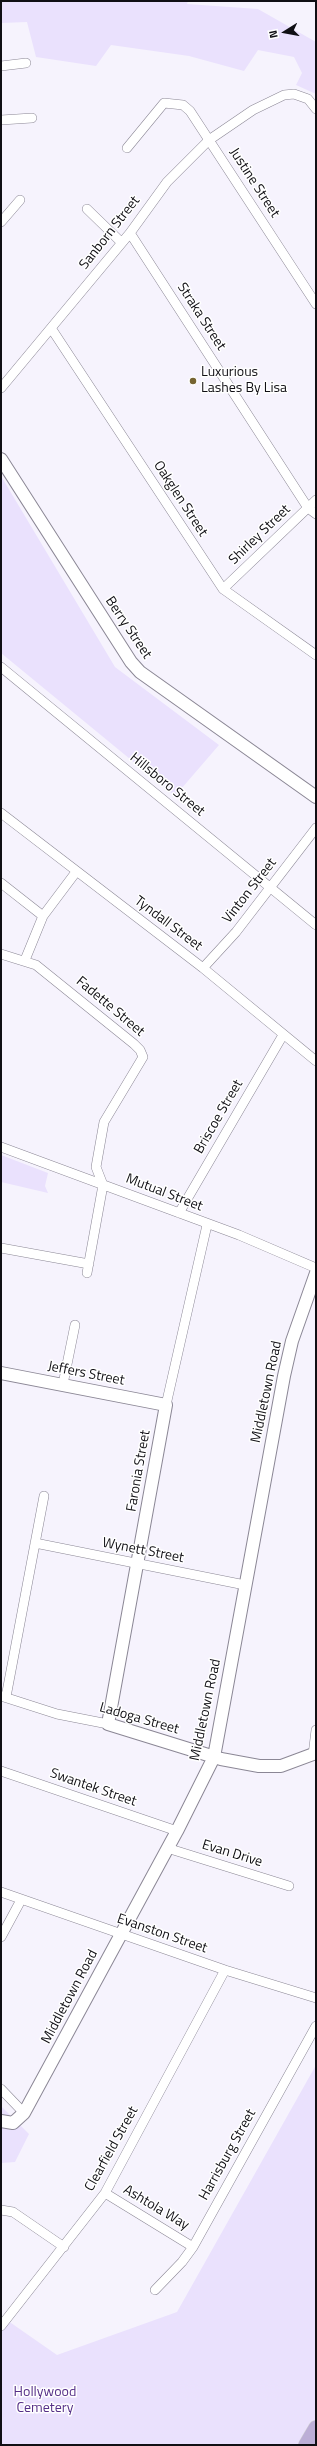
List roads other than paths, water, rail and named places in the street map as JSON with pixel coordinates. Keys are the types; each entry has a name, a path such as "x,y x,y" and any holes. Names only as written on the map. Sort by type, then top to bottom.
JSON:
{"main road":[{"path":"306,2445 316,2428"}],"street":[{"path":"1,66 26,63"},
{"name":"Sanborn Street","path":"1,388 130,233 167,182 209,140 253,110 284,95 294,94 308,99 316,109"},
{"name":"Justine Street","path":"128,148 164,103 183,105 190,111 316,304"},
{"path":"1,120 32,118"},
{"path":"1,222 20,200"},
{"path":"87,209 121,242"},
{"name":"Straka Street","path":"130,233 308,508 316,514"},
{"name":"Oakglen Street","path":"51,328 223,589 316,655"},
{"name":"Berry Street","path":"1,459 136,667 316,797"},
{"name":"Shirley Street","path":"223,589 316,500"},
{"name":"Hillsboro Street","path":"1,668 316,925"},
{"name":"Tyndall Street","path":"1,813 203,968 316,1061"},
{"name":"Vinton Street","path":"203,968 236,932 316,828"},
{"path":"1,954 15,960 25,960 43,916 76,872"},
{"path":"1,883 43,916"},
{"name":"Fadette Street","path":"1,1248 88,1269 102,1185 96,1167 104,1122 143,1057 137,1047 81,999 36,965 25,960"},
{"name":"Briscoe Street","path":"179,1213 283,1035"},
{"name":"Mutual Street","path":"1,1147 179,1213 207,1225 239,1235 316,1268"},
{"name":"Faronia Street","path":"108,1724 166,1405 207,1225"},
{"name":"Middletown Road","path":"24,2113 177,1831 214,1757 284,1376 292,1341 316,1274"},
{"path":"63,1384 75,1325"},
{"name":"Jeffers Street","path":"1,1373 166,1405"},
{"path":"3,1696 36,1543 44,1496"},
{"name":"Wynett Street","path":"36,1543 245,1585"},
{"name":"Ladoga Street","path":"3,1696 57,1714 108,1724 214,1757 259,1766 281,1766 314,1754"},
{"path":"314,1754 316,1730"},
{"name":"Swantek Street","path":"1,1771 177,1831"},
{"name":"Evan Drive","path":"167,1848 289,1886"},
{"name":"Evanston Street","path":"1,1892 225,1970 316,1998"},
{"path":"1,1937 21,1900"},
{"name":"Clearfield Street","path":"1,2326 64,2248 104,2193 225,1970"},
{"name":"Harrisburg Street","path":"155,2290 182,2262 193,2247 316,2026"},
{"path":"1,2089 24,2113 13,2123 1,2121"},
{"name":"Ashtola Way","path":"104,2193 193,2247"},
{"path":"1,2210 13,2212 64,2248"}],"place":[{"name":"Luxurious Lashes By Lisa","path":"193,381"}],"park label":[{"name":"Hollywood Cemetery","path":"45,2402"}]}
